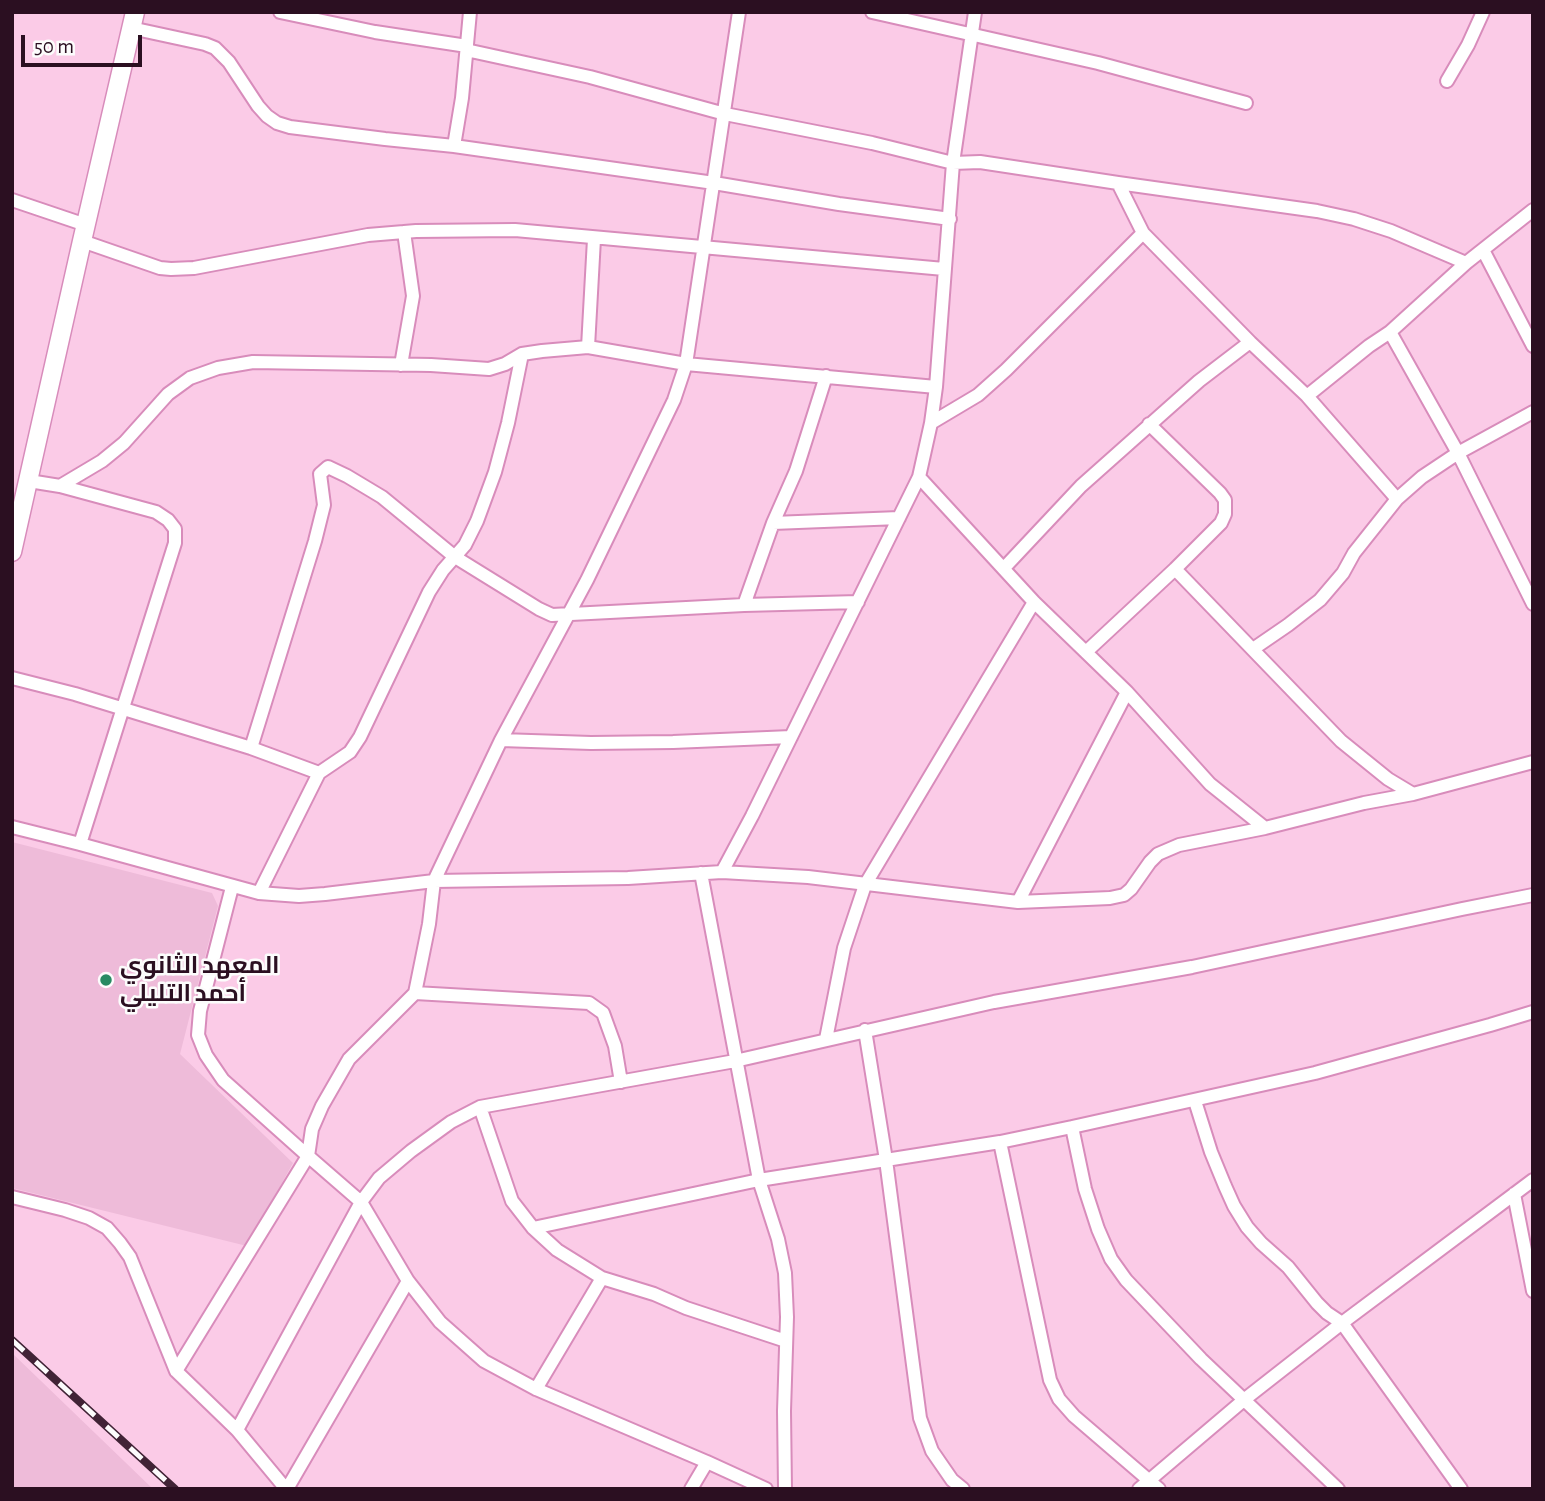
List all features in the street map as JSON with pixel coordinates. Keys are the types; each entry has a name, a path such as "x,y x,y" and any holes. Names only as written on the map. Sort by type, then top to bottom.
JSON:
{"street":[{"path":"280,12 466,48 725,114 872,143 953,163 980,162 1317,211 1391,231 1466,262"},
{"path":"454,146 462,98 470,12"},
{"path":"176,1371 309,1156 312,1129 349,1059 415,993 429,924 434,881 501,740 587,580 674,400 686,364 739,12"},
{"path":"872,12 1098,63 1246,103"},
{"path":"722,872 919,477 936,387 953,163 975,12"},
{"path":"1447,81 1483,12"},
{"path":"12,552 18,506 29,481 133,20 215,48 229,62 267,116 290,127 454,146 950,219"},
{"path":"1118,183 1143,233 1307,396 1397,499"},
{"path":"12,200 160,268 171,269 194,268 368,235 515,230 944,269"},
{"path":"1307,396 1368,346 1390,332 1466,262 1533,210"},
{"path":"401,365 413,296 404,232"},
{"path":"931,423 978,395 1006,370 1143,233"},
{"path":"588,347 594,239"},
{"path":"1483,250 1530,331 1533,346"},
{"path":"1390,332 1458,453 1533,604"},
{"path":"1004,568 1081,486 1199,381 1250,342"},
{"path":"60,486 102,461 124,443 169,394 190,378 218,368 253,362 489,369 522,354 588,347 686,364 936,387"},
{"path":"258,894 319,773 350,752 360,737 429,592 443,570 466,545 495,472 522,354"},
{"path":"744,605 773,523 796,471 826,376"},
{"path":"1252,649 1320,600 1397,499 1422,477 1458,453 1533,412"},
{"path":"1086,652 1175,569 1221,523 1225,514 1225,500 1220,493 1149,424"},
{"path":"251,748 315,541 324,505 320,474 328,467 382,497 455,557 552,615 858,602"},
{"path":"919,477 1034,602 1127,692 1210,784 1265,828"},
{"path":"29,481 60,486 156,512 169,520 175,529 175,543 80,844"},
{"path":"773,523 899,518"},
{"path":"1175,569 1342,741 1388,779 1413,794"},
{"path":"826,1039 844,947 865,885 1034,602"},
{"path":"12,678 75,694 251,748 319,773"},
{"path":"1018,902 1127,692"},
{"path":"501,740 591,743 791,737"},
{"path":"12,827 258,894 299,896 434,881 628,878 722,872 807,877 1018,902 1117,897 1131,889 1150,862 1167,849 1179,845 1413,794 1533,762"},
{"path":"701,873 759,1181 778,1239 785,1273 785,1489"},
{"path":"232,887 200,1011 198,1035 206,1055 223,1080 361,1202 408,1281 440,1322 484,1361 536,1389 766,1489"},
{"path":"237,1430 361,1202 379,1178 451,1122 480,1107 735,1061 994,1002 1192,967 1533,895"},
{"path":"415,993 589,1003 603,1013 615,1046 621,1082"},
{"path":"533,1228 759,1181 1000,1142 1195,1101 1315,1073 1533,1012"},
{"path":"865,1031 886,1160 920,1418 932,1451 963,1489"},
{"path":"1195,1101 1225,1186 1247,1227 1288,1267 1317,1303 1342,1323 1461,1489"},
{"path":"480,1107 512,1201 533,1228 557,1250 602,1278 786,1341"},
{"path":"1072,1127 1085,1189 1098,1229 1111,1259 1126,1280 1201,1359 1338,1489"},
{"path":"1000,1142 1050,1380 1059,1399 1074,1416 1149,1486 1245,1399 1533,1180"},
{"path":"1514,1194 1533,1291"},
{"path":"12,1197 65,1210 89,1218 107,1228 130,1256 176,1371 237,1430 287,1489 408,1281"},
{"path":"536,1389 602,1278"},
{"path":"691,1489 707,1462"}],"shaded area":[{"name":"المعهد الثانوي أحمد التليلي","path":"12,842 212,893 218,906 180,1054 293,1163 247,1246 12,1188"},
{"path":"12,1353 153,1489 12,1489"}],"railway":[{"path":"12,1340 175,1489"}],"place":[{"name":"المعهد الثانوي أحمد التليلي","path":"106,980"}]}
